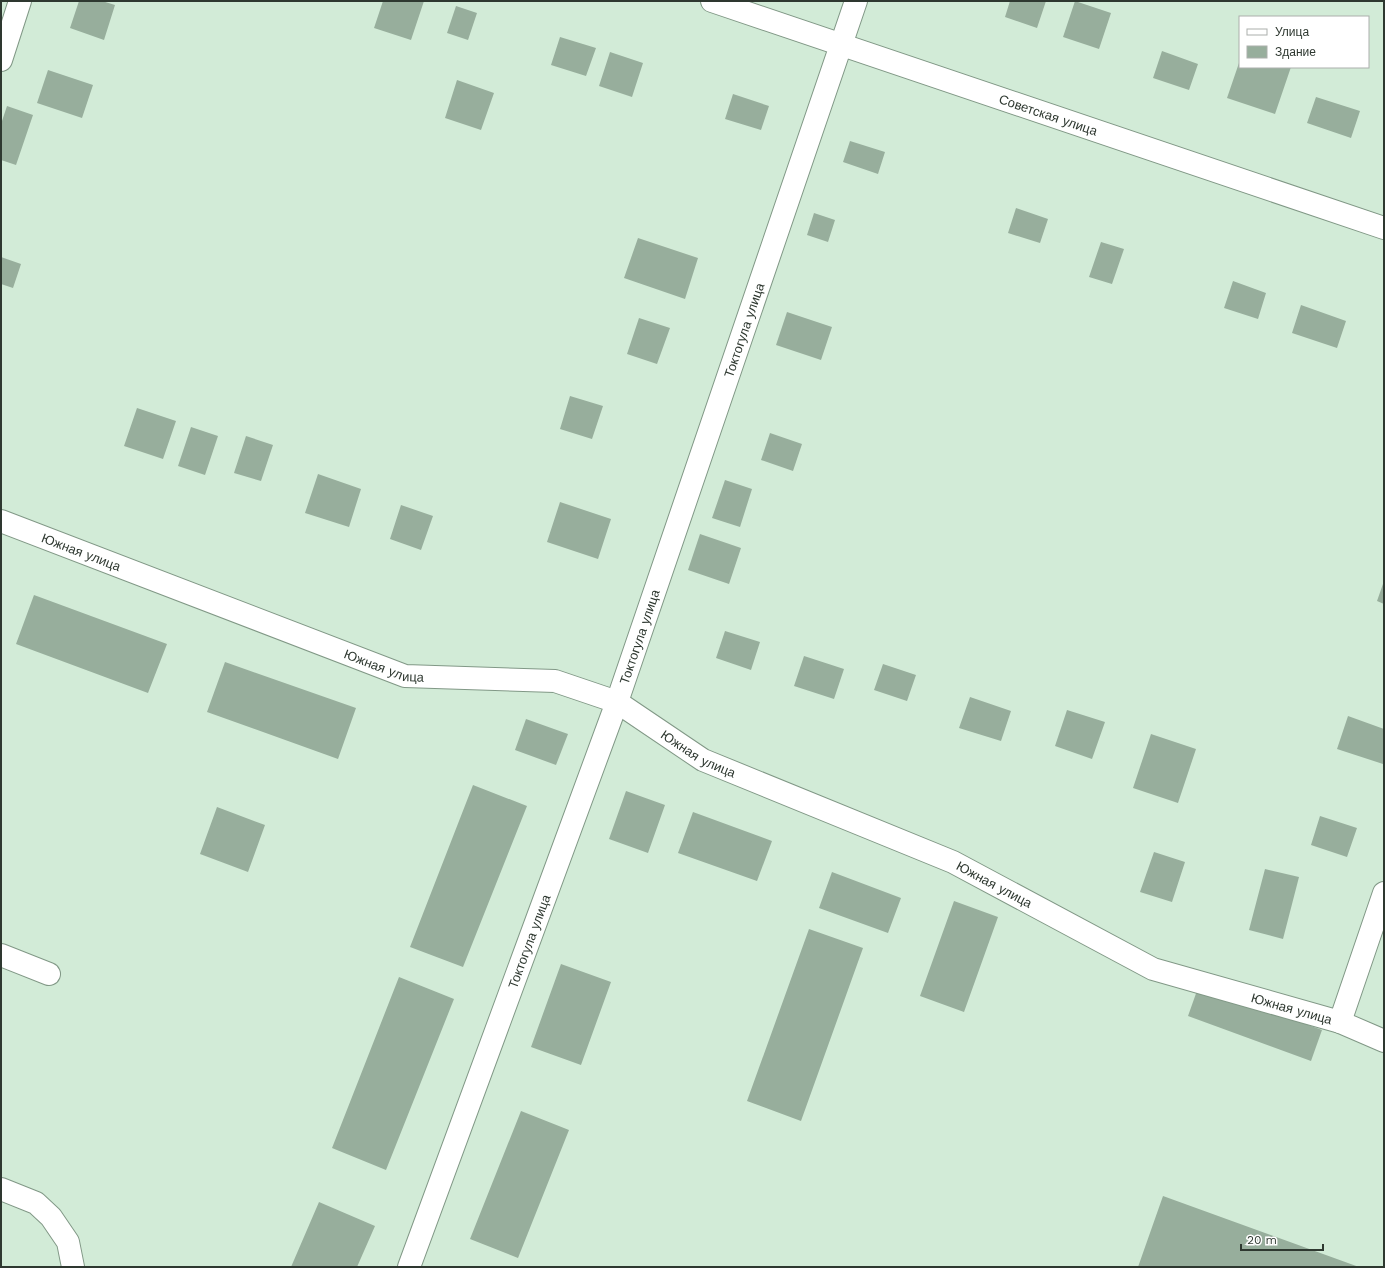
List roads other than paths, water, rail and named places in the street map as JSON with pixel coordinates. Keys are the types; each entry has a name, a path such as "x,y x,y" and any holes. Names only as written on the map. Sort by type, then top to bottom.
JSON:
{"street":[{"path":"1,60 20,1"},
{"name":"Советская улица","path":"712,1 1384,228"},
{"name":"Токтогула улица","path":"409,1267 617,702 856,1"},
{"name":"Южная улица","path":"1,521 404,676 555,681 617,702 703,760 953,862 1153,969 1340,1022 1384,1041"},
{"path":"1340,1022 1384,893"},
{"path":"1,955 49,974"},
{"path":"1,1189 36,1203 51,1217 68,1242 73,1267"}]}
